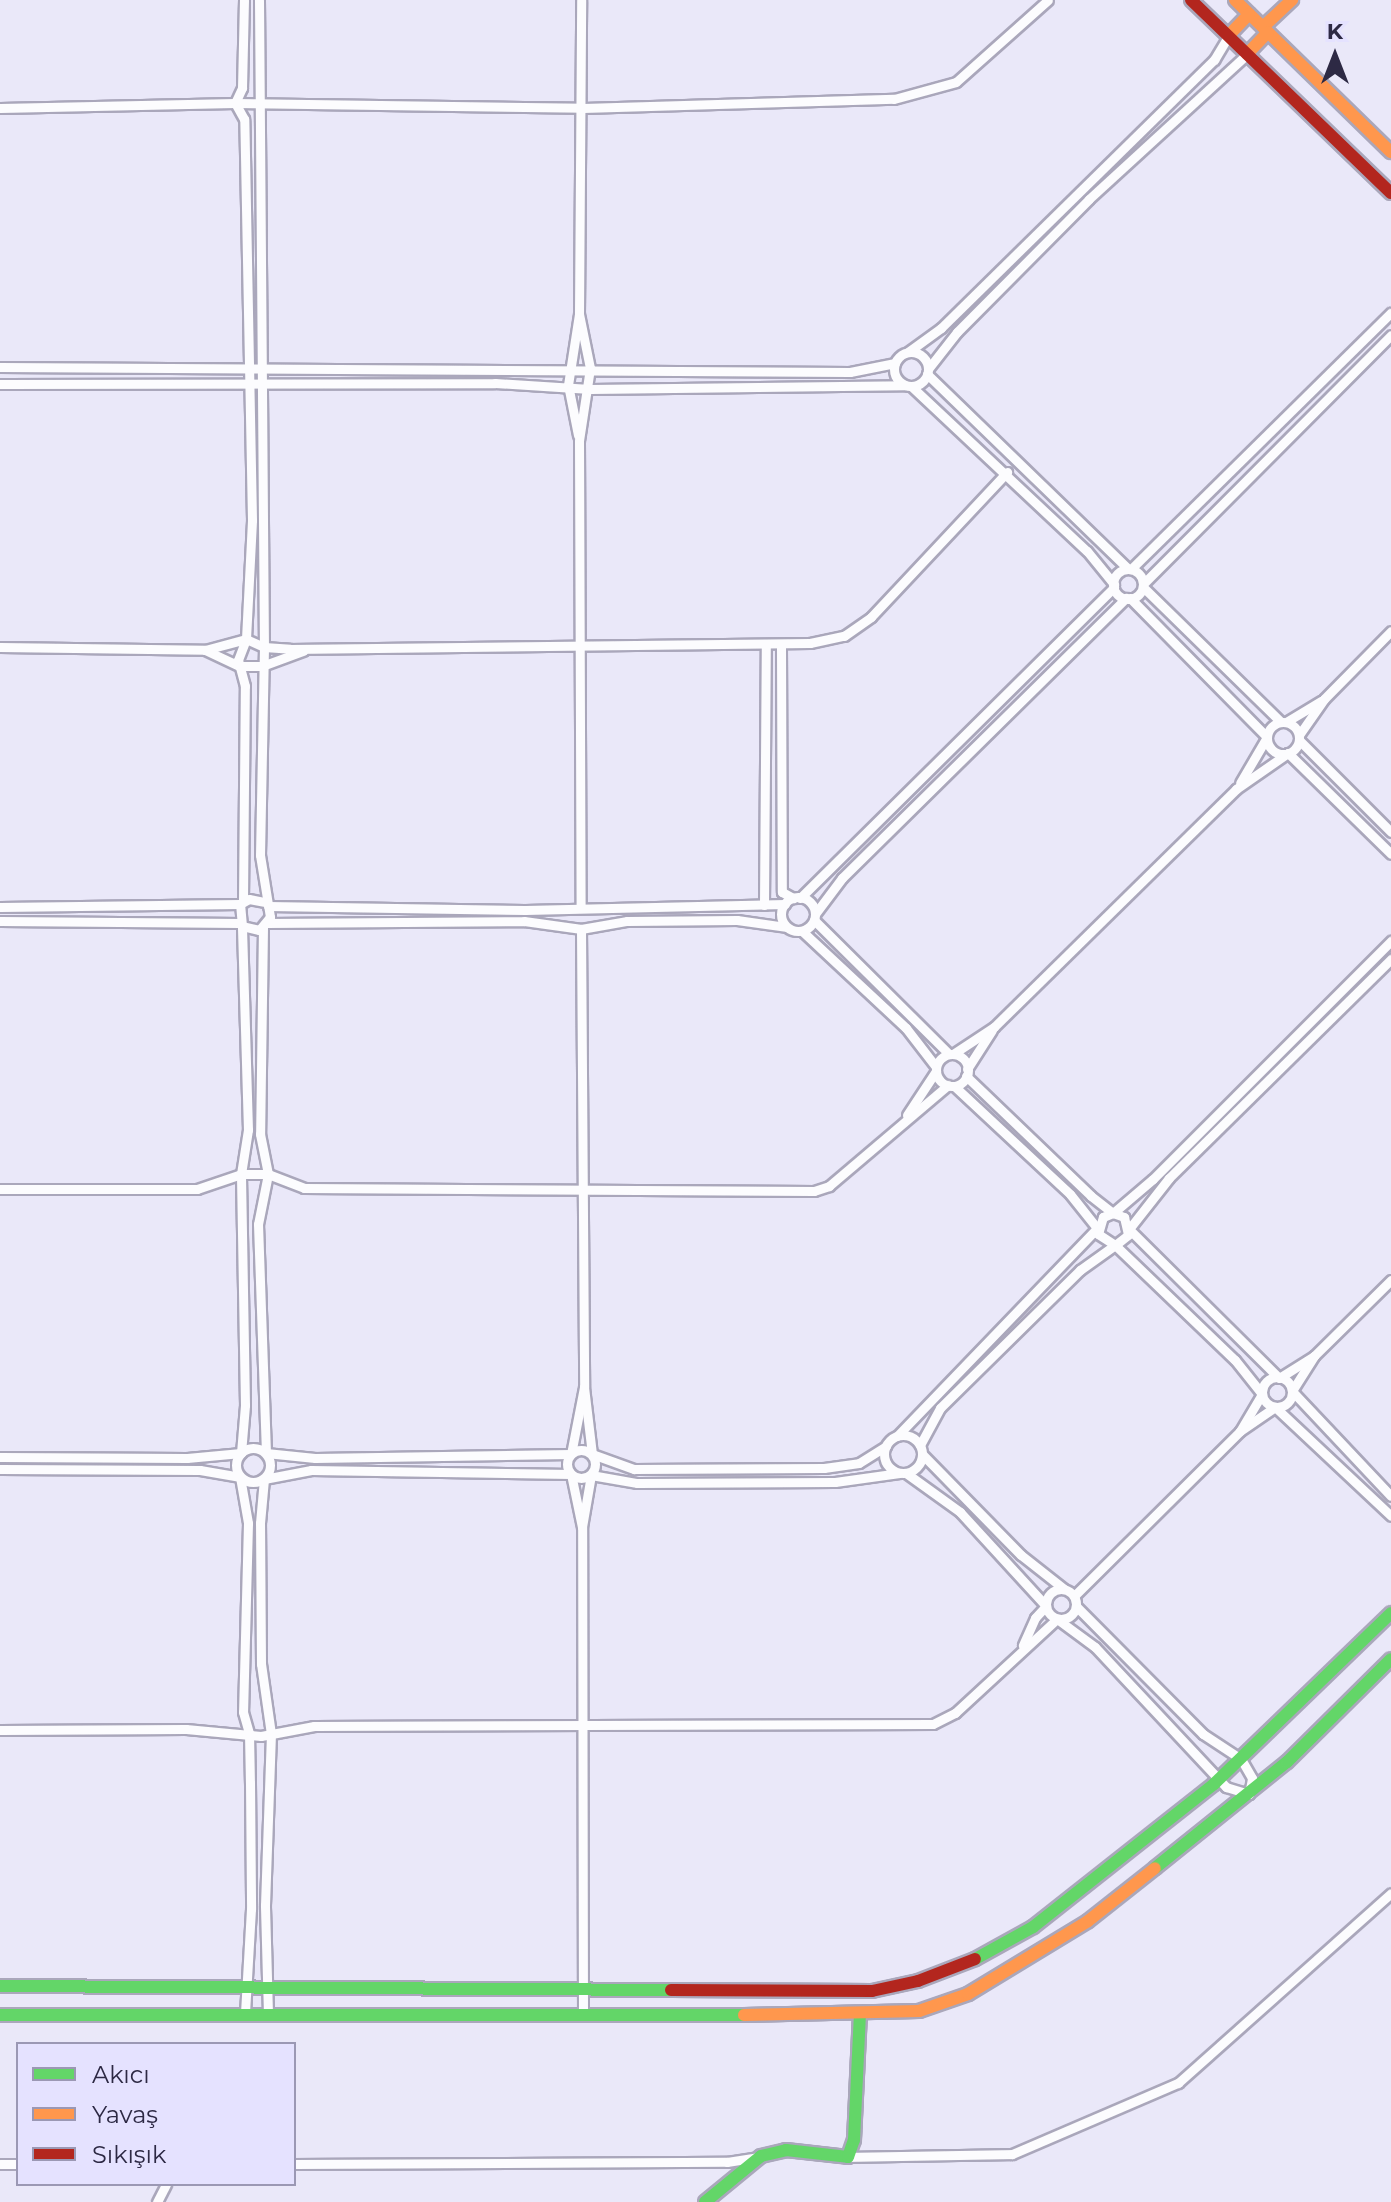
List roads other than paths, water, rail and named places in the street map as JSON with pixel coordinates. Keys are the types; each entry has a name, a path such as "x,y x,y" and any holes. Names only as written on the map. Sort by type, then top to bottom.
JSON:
{"street":[{"path":"235,103 242,88 244,0"},
{"path":"259,0 264,647 260,769 266,904 260,1134 268,1174 258,1224 266,1453 270,1469 264,1479 261,1664 271,1734 265,1905 272,1987 268,2014"},
{"path":"581,0 583,108 579,314 568,385 579,441 581,907"},
{"path":"0,108 235,103 583,108 849,103 905,96 956,82 1048,0"},
{"path":"1191,0 1391,193"},
{"path":"1235,0 1391,152"},
{"path":"0,384 568,385 590,389 908,385 928,372 957,332 1089,199 1247,54 1292,0"},
{"path":"0,367 590,368 850,372 895,363 941,328 1214,60 1229,35 1249,14"},
{"path":"235,103 244,119 246,386 252,520 246,639 240,666 245,686 241,924 248,1130 241,1174 245,1390 241,1453 236,1467 248,1523 243,1712 249,1733 251,1909 243,1988 245,2014"},
{"path":"1080,189 1089,199"},
{"path":"246,232 259,233"},
{"path":"1030,239 1040,248"},
{"path":"786,927 781,913 793,900 1028,673 1114,586 1119,572 1130,569 1391,313"},
{"path":"579,314 590,368 590,389 579,441"},
{"path":"802,931 842,878 1038,684 1143,586 1245,477 1391,335"},
{"path":"908,352 924,358 928,372 1130,569 1143,586 1299,737 1391,832"},
{"path":"895,363 895,375 1007,472 1114,586 1267,737 1272,749 1288,753 1391,854"},
{"path":"1236,468 1245,477"},
{"path":"0,647 205,650 246,639 264,647 311,648 781,647 844,636 871,617 1007,472"},
{"path":"904,1119 936,1069 951,1054 994,1027 1236,789 1288,753 1324,699 1391,631"},
{"path":"764,905 766,647"},
{"path":"781,647 782,892 793,900 812,905 814,917 967,1072 1113,1213 1124,1217 1129,1229 1292,1391 1391,1496"},
{"path":"205,650 240,666 262,666 311,648"},
{"path":"1028,673 1038,684"},
{"path":"1236,789 1267,737 1283,722 1324,699"},
{"path":"246,769 260,769"},
{"path":"0,907 242,903 457,909 764,905 793,900"},
{"path":"128,907 128,920"},
{"path":"457,909 457,920"},
{"path":"0,921 128,920 241,924 252,931 265,925 457,920 524,921 581,929 627,921 690,921 786,927 802,931 906,1028 951,1086 1070,1194 1097,1228 1101,1239 1115,1245 1235,1360 1275,1407 1391,1516"},
{"path":"581,929 584,1387 596,1467 591,1475 582,1527 583,2016"},
{"path":"0,1469 200,1470 240,1477 250,1482 311,1470 571,1474 637,1483 835,1482 903,1473 918,1467 921,1449 940,1408 1080,1270 1125,1240 1129,1229 1174,1166 1255,1077 1391,941"},
{"path":"0,1457 241,1453 252,1448 266,1453 315,1458 571,1454 581,1450 634,1469 824,1468 859,1463 897,1436 1097,1228 1103,1217 1113,1213 1174,1166 1321,1029 1389,961 1378,954"},
{"path":"1312,1021 1321,1029"},
{"path":"0,1189 197,1189 241,1174 268,1174 304,1188 814,1191 829,1186 904,1119 967,1072 994,1027"},
{"path":"1255,1077 1263,1085"},
{"path":"1240,1431 1266,1382 1279,1378 1314,1356 1391,1280"},
{"path":"0,1730 271,1734 314,1726 933,1724 955,1713 1023,1646 1057,1619 1069,1617 1075,1601 1240,1431 1275,1407 1287,1404 1314,1356"},
{"path":"582,1527 571,1474 571,1454 584,1387"},
{"path":"897,1436 910,1436 1021,1555 1064,1589 1203,1734 1241,1759 1252,1778 1249,1794"},
{"path":"886,1446 885,1460 960,1512 1057,1619 1095,1647 1194,1748 1218,1780 1234,1793 1249,1794"},
{"path":"40,1469 41,1457"},
{"path":"960,1512 970,1502"},
{"path":"1023,1646 1035,1618 1046,1606 1051,1593 1064,1589"},
{"path":"0,1986 872,1991 918,1981 971,1961 1033,1927 1218,1780 1391,1613"},
{"path":"0,2015 583,2016 919,2011 968,1994 1088,1921 1249,1794 1391,1659"},
{"path":"296,2164 727,2162 786,2150 848,2157 1012,2154 1178,2083 1391,1893"},
{"path":"848,2157 854,2140 860,2014"},
{"path":"705,2202 761,2156"}]}
